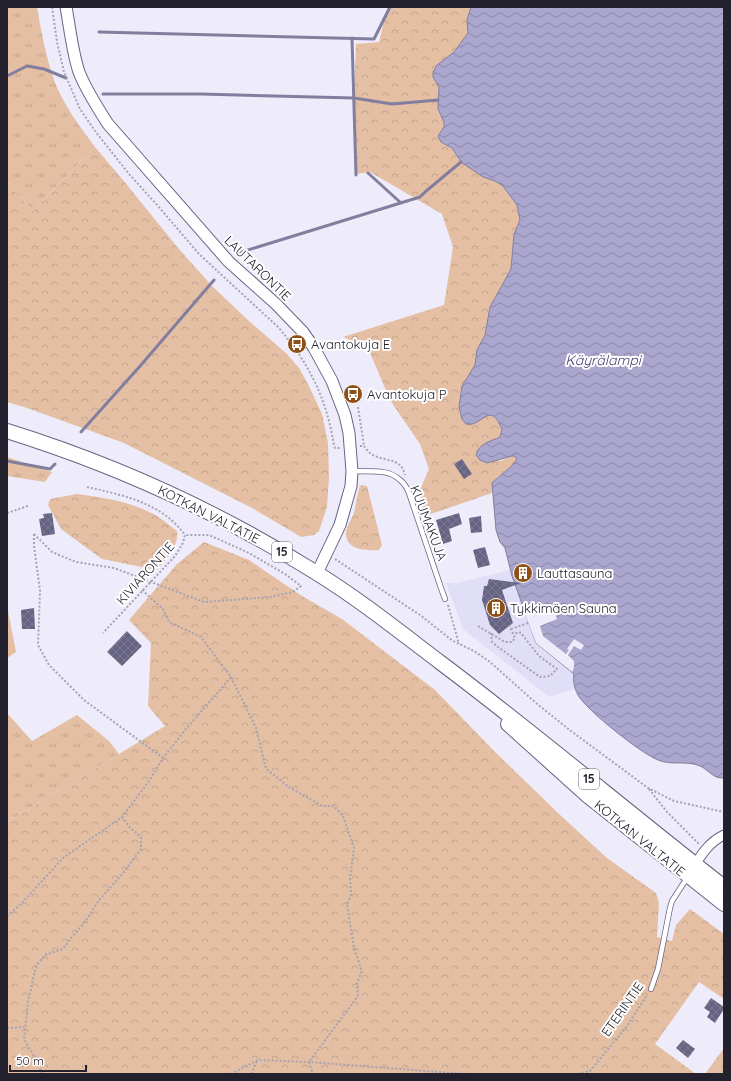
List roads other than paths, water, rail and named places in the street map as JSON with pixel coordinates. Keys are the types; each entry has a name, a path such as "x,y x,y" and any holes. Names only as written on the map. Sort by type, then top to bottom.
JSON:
{"highway":[{"name":"KOTKAN VALTATIE","path":"7,431 94,461 166,491 254,536 317,573 370,610 533,733 691,870 724,904"},
{"name":"KOTKAN VALTATIE","path":"691,870 724,887"}],"street":[{"name":"LAUTARONTIE","path":"66,7 79,71 93,101 108,124 228,262 291,319 314,348 332,381 345,415 352,471 351,486 340,525 317,573"},
{"path":"691,870 713,841 724,835"}],"lane":[{"name":"KUUMAKUJA","path":"352,471 377,471 393,475 400,479 409,493 446,599"},
{"name":"ETERINTIE","path":"651,989 658,969 666,923 672,901 691,870"}],"water":[{"name":"Käyrälampi","path":"471,7 724,7 724,778 717,777 695,764 663,762 650,756 615,731 583,702 576,690 574,674 536,643 512,576 505,548 500,542 496,530 492,483 517,459 515,456 512,456 487,463 480,460 476,455 479,448 485,443 500,437 502,429 497,420 493,416 489,415 472,424 466,424 462,419 459,407 462,386 475,365 477,350 485,335 490,307 511,269 514,234 520,220 517,205 503,186 495,181 483,177 461,162 452,148 441,142 438,136 444,127 444,122 438,109 439,87 433,77 433,72 437,65 454,52 468,33 467,20"}],"waterway":[{"path":"99,32 374,39 390,7"},
{"path":"352,38 356,175"},
{"path":"7,76 27,66 44,69 66,78"},
{"path":"103,94 201,94 354,98 392,104 438,100"},
{"path":"238,253 420,197 461,162"},
{"path":"368,173 401,203"},
{"path":"81,432 214,280"},
{"path":"7,461 50,469 55,464"}],"place":[{"name":"Avantokuja E","path":"297,344"},
{"name":"Avantokuja P","path":"353,394"},
{"name":"Lauttasauna","path":"523,573"},
{"name":"Tykkimäen Sauna","path":"496,608"}]}
